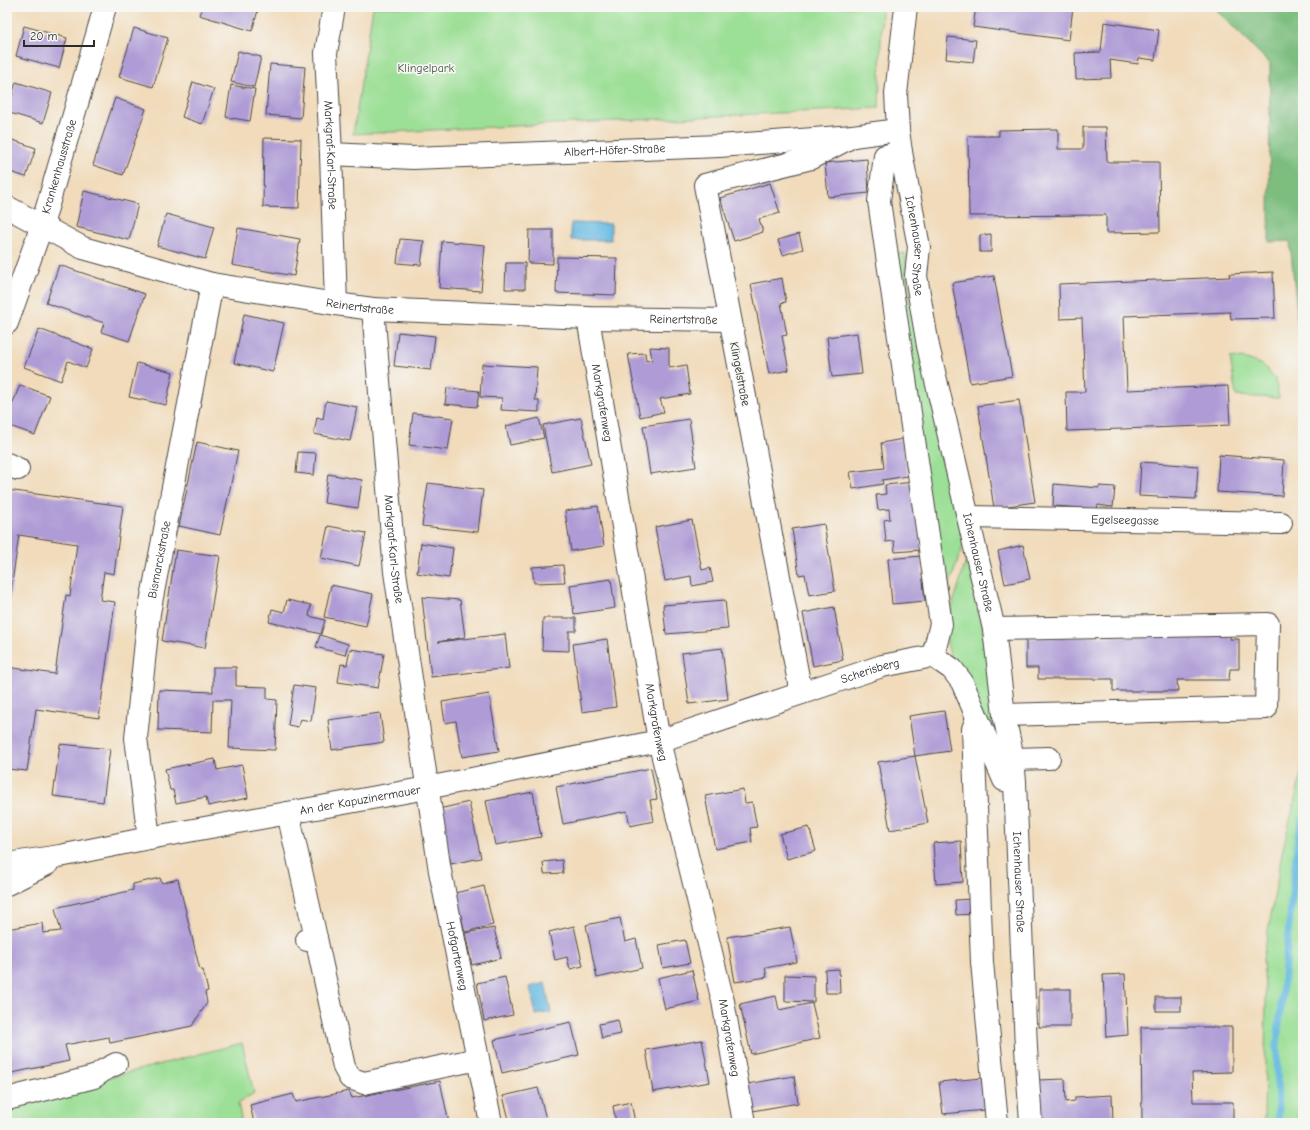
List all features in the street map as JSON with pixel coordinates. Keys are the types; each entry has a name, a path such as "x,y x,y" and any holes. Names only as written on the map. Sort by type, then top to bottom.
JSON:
{"street":[{"name":"Krankenhausstraße","path":"7,323 42,225 105,7"},
{"name":"Markgraf-Karl-Straße","path":"334,7 326,53 336,304"},
{"name":"Ichenhauser Straße","path":"906,7 896,94 901,152 919,248 916,276 928,346 994,629 1004,715 1016,782 1026,1048 1031,1123"},
{"name":"Albert-Höfer-Straße","path":"331,154 413,158 719,146 853,136 898,130"},
{"name":"Klingelstraße","path":"801,693 705,185 810,158 853,136"},
{"path":"901,152 885,156 879,201 941,624 933,656 952,669 962,682 1004,780 1016,782"},
{"name":"Reinertstraße","path":"7,207 83,248 212,284 336,304 373,309 588,318 730,320"},
{"name":"Bismarckstraße","path":"149,838 136,738 149,613 212,284"},
{"name":"Markgraf-Karl-Straße","path":"373,309 395,572 427,788"},
{"name":"Markgrafenweg","path":"588,318 659,741 724,1001 744,1123"},
{"name":"Egelseegasse","path":"969,517 1281,523"},
{"path":"994,629 1268,624 1266,708 1004,715"},
{"name":"Scherisberg","path":"659,741 882,666 933,656"},
{"path":"977,718 973,728 982,962 997,1123"},
{"name":"An der Kapuzinermauer","path":"7,864 60,856 288,813 315,809 367,805 427,788 659,741"},
{"path":"1013,759 1049,758"},
{"name":"Hofgartenweg","path":"427,788 440,871 491,1123"},
{"path":"288,813 294,879 312,939 344,1067 350,1078 364,1083 478,1059"},
{"name":"An der Kapuzinermauer","path":"7,884 60,856"},
{"path":"7,1099 94,1077 116,1064"}],"green space":[{"name":"Klingelpark","path":"373,7 882,7 879,108 353,134"},
{"path":"1213,7 1296,7 1303,12 1303,378 1290,241 1269,242 1270,64"},
{"path":"905,253 911,308 964,543 943,603 891,255"},
{"path":"1230,357 1247,359 1263,365 1275,379 1279,398 1236,396"},
{"path":"970,560 1004,745 995,746 950,658 945,630 966,561"},
{"path":"1303,767 1303,1097 1296,1123 1264,1123 1266,1003 1263,959 1282,853"},
{"path":"242,1043 254,1093 238,1103 242,1123 7,1123 7,1104"}],"water":[{"path":"571,223 611,224 611,240 571,240"},
{"path":"545,983 551,1012 536,1015 530,987"}],"building":[{"path":"202,7 259,7 252,31 199,15"},
{"path":"976,7 1073,7 1069,40 973,27"},
{"path":"1104,22 1159,30 1155,60 1139,58 1138,64 1110,60 1111,78 1076,79 1075,53 1101,52"},
{"path":"24,26 67,38 59,68 16,56"},
{"path":"134,28 168,38 153,87 119,77"},
{"path":"948,37 976,40 973,62 946,59"},
{"path":"238,51 261,57 254,87 231,82"},
{"path":"270,64 305,67 301,118 266,115"},
{"path":"16,82 52,93 43,123 7,112"},
{"path":"193,82 214,89 202,124 182,117"},
{"path":"231,85 255,89 250,121 226,117"},
{"path":"115,98 146,109 123,175 93,165"},
{"path":"1083,127 1106,127 1107,162 1159,162 1160,232 1106,233 1106,215 969,216 968,136 999,136 999,130 1058,129 1058,149 1083,149"},
{"path":"7,138 36,148 26,177 7,171"},
{"path":"264,138 301,139 299,208 263,207"},
{"path":"867,159 869,193 828,197 825,163"},
{"path":"770,183 780,213 759,219 763,232 734,241 720,198"},
{"path":"84,191 138,204 129,240 76,227"},
{"path":"166,214 214,227 205,259 157,246"},
{"path":"238,228 300,239 294,276 232,265"},
{"path":"529,230 553,230 553,264 528,263"},
{"path":"799,234 803,249 783,255 778,240"},
{"path":"991,234 991,252 980,252 980,235"},
{"path":"400,239 424,241 421,265 397,263"},
{"path":"442,241 485,245 481,291 439,288"},
{"path":"557,257 617,258 616,295 556,293"},
{"path":"506,263 525,263 525,289 505,289"},
{"path":"59,265 145,294 129,341 101,332 104,323 46,303"},
{"path":"1273,272 1275,318 1231,319 1230,312 1124,316 1127,390 1228,386 1230,425 1067,431 1066,392 1085,392 1082,318 1060,319 1059,284 1230,277 1229,274"},
{"path":"994,276 1012,376 970,383 952,283"},
{"path":"782,278 786,302 781,303 787,335 782,336 789,370 769,374 751,284"},
{"path":"244,314 284,323 273,372 234,363"},
{"path":"39,329 93,349 86,368 68,361 61,381 24,367"},
{"path":"398,332 435,336 431,370 394,366"},
{"path":"857,333 862,374 832,377 827,337"},
{"path":"650,347 669,348 669,368 686,365 690,394 660,399 664,412 640,417 628,354 645,353 646,361 652,360"},
{"path":"137,363 173,372 166,405 129,397"},
{"path":"482,364 537,367 535,400 539,400 539,412 501,410 502,398 480,397"},
{"path":"20,385 50,396 35,435 7,425 7,417"},
{"path":"447,388 479,391 477,407 445,404"},
{"path":"1019,400 1035,502 994,508 978,406"},
{"path":"326,401 357,407 350,441 314,434 317,417 323,419"},
{"path":"413,413 453,418 448,450 409,445"},
{"path":"539,418 544,438 510,445 506,426"},
{"path":"581,418 591,464 552,472 543,425"},
{"path":"689,419 696,467 650,474 643,426"},
{"path":"903,439 908,476 882,480 883,484 853,489 850,472 884,468 881,443"},
{"path":"197,442 238,451 220,535 179,526"},
{"path":"298,452 316,453 314,475 296,473"},
{"path":"1219,455 1284,460 1282,496 1217,492"},
{"path":"1141,462 1198,466 1196,499 1139,496"},
{"path":"328,474 362,480 358,508 324,503"},
{"path":"914,482 921,550 895,552 894,541 886,542 884,520 890,519 889,509 878,510 876,495 886,494 885,485"},
{"path":"428,483 483,490 478,532 422,526"},
{"path":"1054,484 1099,488 1099,486 1115,487 1113,507 1098,505 1097,509 1053,506"},
{"path":"7,490 123,506 114,574 104,572 100,600 115,602 99,718 36,709 27,771 7,769 7,667 55,674 66,595 70,596 77,544 19,535 7,617"},
{"path":"598,506 604,546 571,551 565,511"},
{"path":"692,520 702,570 710,568 713,582 692,586 691,576 665,581 655,527"},
{"path":"824,524 835,591 809,595 805,574 799,575 792,529"},
{"path":"328,526 366,533 359,566 321,558"},
{"path":"421,543 453,548 449,578 417,573"},
{"path":"1023,545 1030,579 1005,584 998,551"},
{"path":"176,550 220,556 205,648 162,641"},
{"path":"921,556 925,601 892,604 888,559"},
{"path":"563,565 565,582 534,583 532,567"},
{"path":"611,579 615,608 574,614 570,585"},
{"path":"331,585 373,594 366,626 324,617"},
{"path":"422,597 460,600 465,637 438,642 505,634 509,668 431,677"},
{"path":"287,600 311,605 309,616 325,620 321,634 269,622 272,609 284,612"},
{"path":"725,600 728,629 666,634 663,605"},
{"path":"834,607 843,660 813,666 803,613"},
{"path":"543,618 576,618 576,631 569,631 569,651 542,650"},
{"path":"1230,634 1230,639 1239,639 1239,669 1230,669 1229,680 1177,680 1178,691 1113,691 1113,679 1038,679 1038,668 1026,668 1026,638"},
{"path":"320,635 348,644 345,655 316,647"},
{"path":"607,639 616,707 582,712 573,644"},
{"path":"722,648 728,699 689,704 682,653"},
{"path":"350,649 384,654 378,688 338,682 341,664 347,665"},
{"path":"213,667 236,667 236,686 267,687 267,699 277,700 275,750 229,748 231,700 213,700 212,732 158,730 159,690 213,692"},
{"path":"294,685 316,688 311,721 300,719 298,727 288,725"},
{"path":"489,694 499,751 462,757 456,721 445,723 442,702"},
{"path":"944,711 950,751 915,756 909,716"},
{"path":"380,713 384,742 332,750 328,720"},
{"path":"60,744 110,749 103,802 53,796"},
{"path":"915,756 928,823 890,830 878,762"},
{"path":"215,759 217,770 242,765 248,798 208,806 206,797 176,803 173,790 170,790 165,769"},
{"path":"651,768 657,799 650,800 654,821 630,826 627,811 563,824 556,787"},
{"path":"743,789 745,803 752,802 757,827 750,828 752,842 715,849 705,796"},
{"path":"533,792 541,837 495,845 486,801"},
{"path":"469,802 481,858 451,864 439,809"},
{"path":"809,827 816,851 787,859 780,834"},
{"path":"961,841 963,882 936,884 933,843"},
{"path":"562,860 563,873 544,874 543,862"},
{"path":"160,878 162,883 178,879 200,970 203,970 208,991 205,992 207,1003 192,1026 110,1043 109,1037 65,1045 69,1061 7,1074 7,929 42,923 43,933 61,931 55,908 133,890 133,884"},
{"path":"484,886 493,925 465,932 455,893"},
{"path":"973,899 974,914 956,915 955,900"},
{"path":"620,918 625,942 636,939 642,968 597,978 586,925"},
{"path":"574,926 583,966 570,969 567,957 555,960 549,932"},
{"path":"790,927 797,962 765,968 767,977 735,982 727,937"},
{"path":"494,928 501,958 472,965 465,933"},
{"path":"685,940 690,963 663,968 659,945"},
{"path":"839,969 840,993 826,993 825,970"},
{"path":"692,970 699,1001 665,1009 658,978"},
{"path":"1125,974 1128,1035 1106,1037 1103,975"},
{"path":"785,975 814,976 814,1002 785,1001"},
{"path":"505,977 513,1015 484,1021 477,983"},
{"path":"1039,989 1070,989 1070,1027 1039,1027"},
{"path":"776,996 779,1010 812,1003 820,1038 751,1054 740,1004"},
{"path":"1156,997 1181,997 1181,1011 1156,1011"},
{"path":"618,1020 621,1034 602,1038 599,1024"},
{"path":"571,1022 579,1055 502,1073 494,1040"},
{"path":"1141,1027 1232,1027 1232,1072 1192,1073 1193,1102 1233,1102 1233,1123 1142,1123"},
{"path":"702,1040 710,1082 653,1092 646,1050"},
{"path":"794,1076 798,1103 752,1111 747,1084"},
{"path":"982,1078 985,1110 943,1114 939,1082"},
{"path":"1065,1079 1066,1102 1075,1101 1075,1097 1112,1095 1113,1121 1040,1123 1038,1080"},
{"path":"440,1081 449,1123 254,1123 250,1105 293,1094 296,1102 349,1091 352,1098"},
{"path":"538,1088 547,1123 510,1123 503,1096"},
{"path":"631,1102 635,1123 616,1123 613,1106"}],"waterway":[{"path":"1278,1123 1277,1045 1298,836 1303,819"}]}
